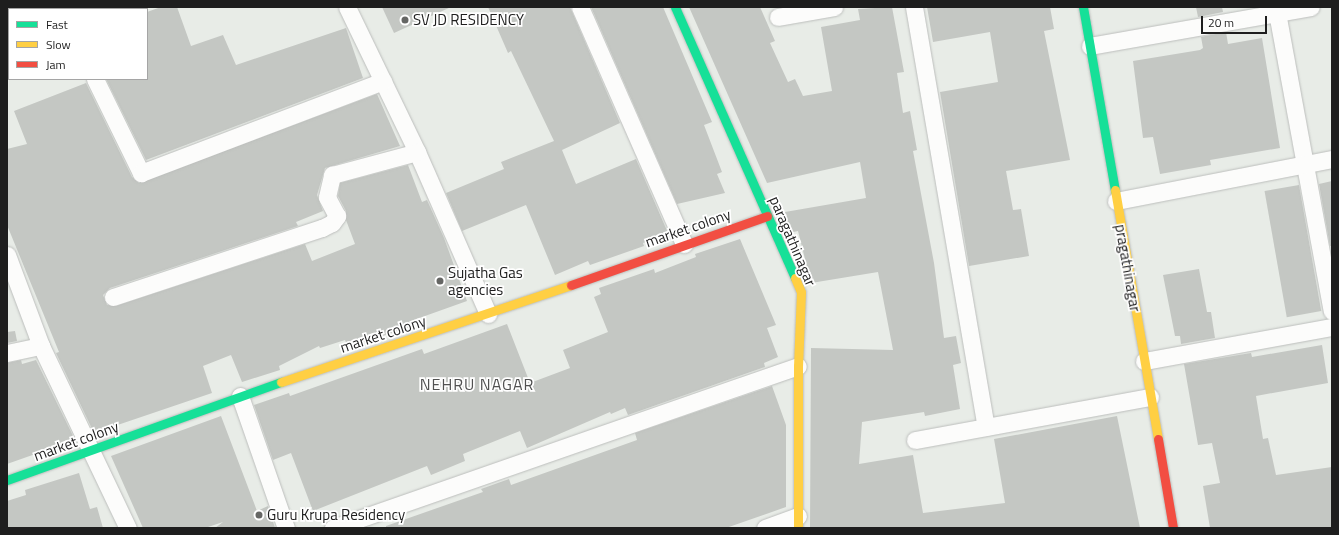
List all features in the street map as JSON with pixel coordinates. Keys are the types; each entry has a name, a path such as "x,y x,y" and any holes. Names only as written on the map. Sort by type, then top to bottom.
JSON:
{"street":[{"path":"347,7 417,152 488,314"},
{"path":"580,7 684,244"},
{"name":"paragathinagar","path":"674,7 801,292 798,366 798,522"},
{"path":"914,7 986,427"},
{"name":"pragathinagar","path":"1083,7 1173,528"},
{"path":"1090,46 1276,10 1311,7"},
{"path":"778,17 827,8"},
{"path":"1276,10 1306,164 1332,311"},
{"path":"95,80 141,173 383,81"},
{"path":"113,297 322,228 337,216 327,197 332,175 417,152"},
{"path":"1116,201 1332,159"},
{"name":"market colony","path":"7,480 240,396 488,314 767,216"},
{"path":"7,255 41,346 89,451 128,528"},
{"path":"1144,361 1332,327"},
{"path":"7,353 41,346"},
{"path":"333,528 798,366"},
{"path":"240,396 286,528"},
{"path":"915,440 1150,398"},
{"path":"765,528 798,522"}],"building":[{"path":"161,7 177,7 191,46 223,35 236,65 346,28 363,78 146,160 106,80 148,80 148,12"},
{"name":"SV JD RESIDENCY","path":"382,7 451,7 394,33"},
{"path":"488,7 570,7 620,123 562,150 576,184 636,159 668,233 643,243 644,246 590,265 588,261 555,275 526,205 462,231 446,193 504,169 501,162 554,141 511,51 508,53"},
{"path":"591,7 663,7 712,122 704,125 722,172 717,174 725,193 677,204"},
{"path":"689,7 760,7 775,41 770,43 788,82 795,79 803,96 832,91 821,27 860,20 858,9 892,7 904,72 897,73 903,113 910,111 917,150 913,151 934,263 944,338 956,336 961,363 953,365 960,409 925,416 924,412 862,422 859,464 913,455 923,513 1005,503 994,439 1117,416 1140,528 810,528 811,348 893,350 878,272 811,283 798,231 789,233 785,212 866,198 860,162 767,183"},
{"path":"927,7 1050,7 1054,29 1044,31 1070,160 1006,171 1013,210 1021,209 1029,256 969,266 940,92 998,82 990,32 933,42"},
{"path":"1196,7 1222,7 1223,12 1198,17"},
{"path":"1226,32 1228,44 1262,38 1280,148 1210,160 1211,165 1160,174 1153,137 1143,138 1133,61 1200,50 1203,48 1201,37"},
{"path":"86,83 132,177 139,183 377,94 400,146 325,168 317,195 323,211 296,222 298,226 110,288 103,295 107,305 116,306 305,244 312,261 355,244 346,220 346,211 338,196 340,183 408,165 422,202 427,200 444,238 467,301 411,321 413,326 348,347 345,340 320,348 319,346 279,366 280,370 242,382 231,355 203,366 212,393 94,433 56,353 59,352 7,225 7,149 27,144 14,111"},
{"path":"1332,181 1332,246 1330,246 1319,184"},
{"path":"1299,185 1321,311 1287,317 1265,191"},
{"path":"740,239 776,325 767,328 778,357 764,363 765,367 628,415 625,408 611,414 610,412 527,448 520,431 463,454 465,461 431,475 427,466 313,511 291,453 273,460 254,405 289,393 290,396 422,349 424,354 507,324 530,383 570,368 563,350 608,332 594,297 601,294 599,288 654,269 655,273 696,257 695,254"},
{"path":"1199,269 1207,312 1211,312 1215,338 1181,344 1180,336 1175,336 1163,275"},
{"path":"15,331 17,341 7,343 7,332"},
{"path":"1322,345 1328,383 1256,396 1263,439 1268,438 1276,475 1332,467 1332,528 1210,528 1203,486 1220,483 1212,443 1198,445 1184,364 1251,353 1252,357"},
{"path":"21,360 22,364 36,360 75,440 7,464 7,363"},
{"path":"772,386 786,425 786,507 726,528 386,528 386,526 483,492 481,489 509,479 511,485 637,440 635,433"},
{"path":"221,416 257,511 268,506 275,528 215,528 223,522 205,528 143,528 111,456"},
{"path":"79,473 90,509 97,507 103,528 7,528 7,501 26,495 25,490"}],"traffic: fast":[{"path":"675,7 795,278"},
{"path":"1083,7 1115,190"},
{"path":"7,480 281,382"}],"traffic: slow":[{"path":"1115,190 1158,439"},
{"path":"795,278 801,292 798,366 798,528"},
{"path":"281,382 571,285"}],"traffic: jam":[{"path":"571,285 767,216"},
{"path":"1158,439 1173,528"}],"place":[{"name":"SV JD RESIDENCY","path":"405,20"},
{"name":"Sujatha Gas agencies","path":"440,281"},
{"name":"Guru Krupa Residency","path":"259,515"}],"district":[{"name":"NEHRU NAGAR","path":"477,384"}]}
